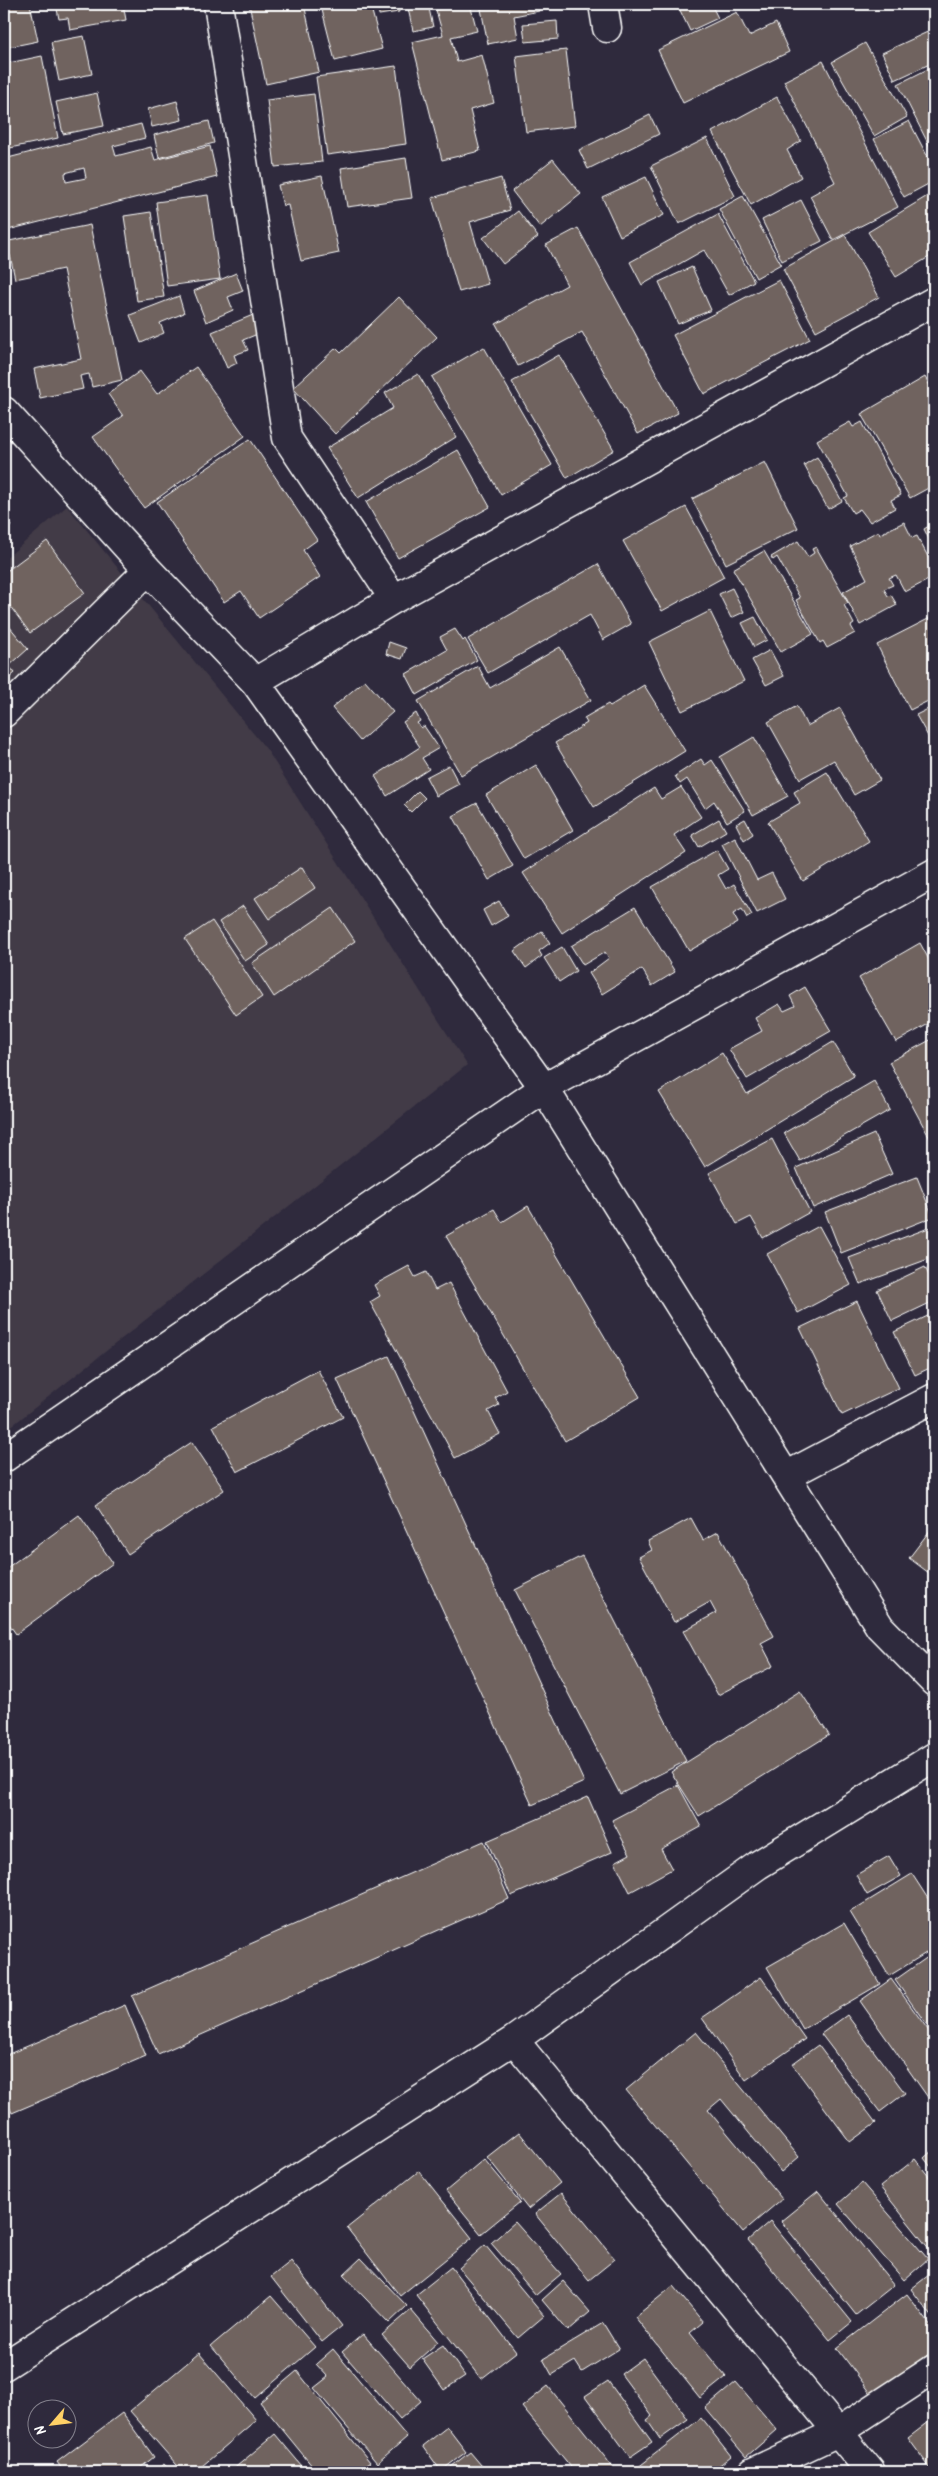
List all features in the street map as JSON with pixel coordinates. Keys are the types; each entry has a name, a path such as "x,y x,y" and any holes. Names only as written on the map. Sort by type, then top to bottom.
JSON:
{"street":[{"path":"218,4 287,438 394,599"},
{"path":"254,682 394,599 934,301"},
{"path":"4,411 148,570 254,682 544,1088 880,1627 934,1682"},
{"path":"4,713 148,570"},
{"path":"4,1458 544,1088 934,874"},
{"path":"786,1476 934,1398"},
{"path":"4,2366 514,2040 758,1865 934,1757"},
{"path":"514,2040 871,2472"},
{"path":"753,2472 838,2432 934,2369"}],"shaded area":[{"path":"67,506 267,750 467,1065 4,1432 4,560"}],"building":[{"path":"4,4 30,4 38,41 4,48"},
{"path":"56,4 123,4 126,20 70,30 68,18 59,19"},
{"path":"249,4 304,4 319,72 266,84"},
{"path":"328,4 370,4 382,49 335,61 321,6"},
{"path":"378,4 398,4 399,12 379,15"},
{"path":"407,4 428,4 433,27 413,31"},
{"path":"470,4 477,31 451,37 457,62 482,55 494,103 470,110 480,151 442,160 412,42 443,35 436,10"},
{"path":"480,4 537,4 539,11 514,16 518,38 488,44"},
{"path":"677,4 711,4 718,18 690,31"},
{"path":"737,12 749,36 776,23 789,52 683,103 658,50"},
{"path":"557,21 558,39 525,42 523,24"},
{"path":"934,29 934,62 895,80 882,53"},
{"path":"84,36 92,74 59,81 51,42"},
{"path":"865,43 907,117 874,136 832,62"},
{"path":"566,50 575,126 526,132 516,56"},
{"path":"42,56 58,138 5,149 4,64"},
{"path":"823,61 898,207 833,240 810,196 835,182 784,81"},
{"path":"396,66 406,144 327,155 316,77"},
{"path":"934,66 934,155 898,84"},
{"path":"97,93 104,126 63,134 56,102"},
{"path":"314,94 322,162 275,167 267,100"},
{"path":"777,97 801,141 787,150 801,177 751,205 712,132"},
{"path":"177,101 182,120 152,127 148,109"},
{"path":"650,115 659,134 588,169 579,150"},
{"path":"209,121 214,143 159,158 154,135"},
{"path":"909,121 934,169 934,181 904,197 874,139"},
{"path":"141,124 145,138 113,146 116,156 151,147 155,160 210,146 217,177 4,231 4,159","holes":["84,168 86,178 66,182 65,173"]},
{"path":"707,138 735,196 679,224 651,166"},
{"path":"406,158 412,198 347,207 341,168"},
{"path":"553,159 581,194 540,227 512,191"},
{"path":"322,176 339,253 301,261 288,205 283,206 278,185"},
{"path":"646,177 664,215 620,236 602,197"},
{"path":"501,178 510,210 470,222 488,284 459,292 432,198"},
{"path":"934,192 934,254 896,277 868,232"},
{"path":"208,195 220,279 167,286 156,202"},
{"path":"743,196 781,264 756,278 719,209"},
{"path":"801,200 822,241 782,261 762,220"},
{"path":"518,211 538,237 503,264 483,238"},
{"path":"151,212 164,297 137,301 124,216"},
{"path":"718,214 754,281 729,295 704,250 642,285 630,262"},
{"path":"90,225 122,380 92,387 89,374 80,376 83,389 40,398 34,369 81,359 63,269 15,279 10,255 5,257 7,265 4,265 4,242"},
{"path":"578,228 678,413 638,434 582,332 518,366 496,324 567,285 546,245"},
{"path":"845,235 879,297 816,331 783,269"},
{"path":"692,267 711,310 678,324 659,282"},
{"path":"236,273 243,291 228,297 233,310 206,322 194,291"},
{"path":"779,280 810,339 704,394 673,335"},
{"path":"179,296 184,313 160,323 164,333 141,343 130,315"},
{"path":"399,297 437,337 335,434 293,388 336,348 341,353"},
{"path":"253,315 260,333 243,340 248,350 234,355 237,363 227,368 212,332"},
{"path":"484,347 552,465 501,495 432,377"},
{"path":"559,355 614,450 567,478 512,382"},
{"path":"196,367 245,436 144,508 93,437 123,416 108,394 140,371 157,394"},
{"path":"418,374 456,437 358,498 327,448 393,408 385,393"},
{"path":"925,377 934,393 934,485 910,498 861,414"},
{"path":"850,422 853,427 862,422 901,495 891,500 895,508 870,522 860,509 853,513 844,498 848,496 817,440"},
{"path":"250,439 317,540 303,550 320,577 259,618 241,591 224,602 157,502"},
{"path":"458,450 490,507 398,558 366,502"},
{"path":"817,457 842,501 828,509 804,465"},
{"path":"765,462 798,528 726,564 692,499"},
{"path":"686,507 724,577 662,611 623,541"},
{"path":"4,517 11,526 4,532"},
{"path":"904,522 912,538 917,536 934,568 934,577 905,592 896,575 889,578 893,585 884,589 888,596 891,595 897,605 860,625 843,592 867,579 850,546 878,531 880,534"},
{"path":"934,523 934,549 924,529"},
{"path":"47,541 85,593 30,633 4,598 4,573"},
{"path":"798,541 808,557 814,553 812,549 816,547 848,603 844,605 854,624 851,626 855,633 827,648 823,641 820,643 796,600 800,598 777,557 773,560 771,557"},
{"path":"764,551 813,634 781,652 733,569"},
{"path":"598,564 631,624 603,640 590,615 488,673 468,639"},
{"path":"732,588 744,612 731,618 719,594"},
{"path":"710,611 744,681 682,711 649,642"},
{"path":"934,616 934,698 910,710 877,645"},
{"path":"755,617 767,640 754,647 742,623"},
{"path":"4,620 28,649 9,666 15,673 4,682"},
{"path":"455,629 463,641 465,639 477,660 417,695 406,674 447,650 440,637"},
{"path":"389,642 406,648 402,659 386,654"},
{"path":"560,647 591,700 461,775 418,701 478,666 490,688"},
{"path":"770,650 784,676 766,685 752,660"},
{"path":"365,680 393,712 360,741 332,708"},
{"path":"644,685 685,751 594,807 555,743 587,723 584,718 608,704 610,706"},
{"path":"797,706 807,726 840,708 880,780 854,795 834,760 800,779 768,722"},
{"path":"934,706 934,747 916,715"},
{"path":"416,713 420,721 417,723 421,728 424,726 439,748 422,758 429,769 387,796 375,776 420,747 403,722"},
{"path":"754,737 788,796 753,815 720,757"},
{"path":"701,759 705,765 712,760 745,811 727,822 714,801 705,808 687,779 680,784 675,776"},
{"path":"449,765 459,784 436,796 426,777"},
{"path":"536,765 573,830 524,859 486,795"},
{"path":"827,772 869,841 803,881 768,822 800,803 794,792"},
{"path":"681,787 701,817 674,835 686,853 562,933 523,873 654,788 661,799"},
{"path":"418,791 425,798 411,812 404,805"},
{"path":"477,803 513,866 489,880 453,816"},
{"path":"719,819 726,831 699,847 692,835"},
{"path":"745,819 753,834 744,840 736,824"},
{"path":"735,837 757,880 772,873 785,899 757,913 722,844"},
{"path":"717,850 728,869 718,875 726,889 734,884 752,915 747,918 742,909 733,914 738,923 689,951 652,887"},
{"path":"302,867 315,888 269,919 255,898"},
{"path":"499,901 508,916 491,926 483,910"},
{"path":"243,906 269,945 245,961 219,922"},
{"path":"635,907 675,972 652,986 642,969 602,994 589,973 609,958 605,952 583,965 571,946"},
{"path":"333,908 355,941 274,997 252,963"},
{"path":"212,921 262,997 236,1015 185,939"},
{"path":"542,931 550,943 539,951 542,956 526,968 514,951"},
{"path":"920,943 934,969 934,1021 896,1042 859,978"},
{"path":"562,947 576,971 559,982 544,958"},
{"path":"805,987 831,1031 747,1079 729,1049 762,1031 755,1018 779,1004 784,1011 795,1006 790,996"},
{"path":"934,1038 934,1146 889,1062"},
{"path":"833,1042 854,1076 705,1167 659,1092 722,1053 747,1094"},
{"path":"874,1081 890,1110 800,1161 784,1133"},
{"path":"874,1134 892,1174 813,1208 796,1168"},
{"path":"772,1139 810,1212 763,1238 751,1217 737,1224 709,1173"},
{"path":"917,1177 933,1217 841,1253 825,1212"},
{"path":"528,1206 640,1397 565,1441 446,1236 494,1209 502,1222"},
{"path":"819,1226 851,1285 798,1313 767,1254"},
{"path":"934,1226 934,1257 860,1284 849,1258"},
{"path":"409,1266 415,1277 426,1272 435,1290 449,1283 507,1391 495,1398 499,1405 488,1411 500,1434 455,1458 370,1302 380,1296 374,1285"},
{"path":"925,1267 934,1286 934,1301 892,1321 877,1290"},
{"path":"857,1301 899,1388 842,1415 800,1328"},
{"path":"934,1313 934,1366 915,1375 894,1332"},
{"path":"389,1356 584,1782 532,1805 337,1379"},
{"path":"318,1370 343,1417 237,1472 213,1426"},
{"path":"192,1442 224,1490 128,1554 96,1505"},
{"path":"79,1515 113,1563 16,1634 4,1617 4,1570"},
{"path":"691,1518 703,1540 718,1532 774,1636 761,1643 773,1666 718,1695 683,1631 716,1613 710,1602 674,1622 639,1557 652,1550 648,1541"},
{"path":"934,1525 934,1575 933,1576 909,1558"},
{"path":"582,1556 686,1761 620,1794 515,1590"},
{"path":"800,1691 829,1735 699,1816 671,1772"},
{"path":"678,1785 701,1827 661,1849 672,1869 630,1892 615,1862 630,1854 612,1820"},
{"path":"588,1797 612,1852 511,1896 487,1841"},
{"path":"484,1841 509,1899 158,2054 132,1996"},
{"path":"889,1856 901,1876 867,1895 856,1875"},
{"path":"912,1874 934,1908 934,1948 889,1976 850,1912"},
{"path":"844,1923 880,1984 803,2029 767,1967"},
{"path":"932,1954 934,1957 934,2035 895,1980"},
{"path":"761,1977 805,2039 746,2080 702,2018"},
{"path":"891,1979 934,2038 934,2106 860,2001"},
{"path":"125,2005 146,2056 12,2113 4,2095 4,2056"},
{"path":"847,2015 905,2093 880,2112 821,2034"},
{"path":"696,2032 799,2157 781,2172 721,2099 708,2110 782,2199 743,2232 626,2090"},
{"path":"818,2045 876,2123 850,2142 792,2064"},
{"path":"519,2132 560,2183 528,2209 487,2157"},
{"path":"934,2149 934,2171 924,2158"},
{"path":"484,2159 520,2202 481,2234 446,2191"},
{"path":"915,2159 934,2183 934,2255 880,2187"},
{"path":"419,2171 472,2238 400,2296 347,2228"},
{"path":"862,2183 928,2259 904,2280 838,2204"},
{"path":"818,2191 894,2285 856,2315 781,2221"},
{"path":"561,2193 615,2259 589,2280 535,2214"},
{"path":"770,2221 852,2322 830,2340 748,2240"},
{"path":"515,2222 561,2274 536,2295 491,2243"},
{"path":"485,2245 544,2316 518,2338 459,2268"},
{"path":"361,2258 407,2306 389,2323 343,2275"},
{"path":"291,2261 342,2326 322,2342 271,2277"},
{"path":"451,2267 516,2352 481,2379 416,2295"},
{"path":"934,2271 934,2319 911,2289"},
{"path":"563,2281 590,2312 568,2331 542,2300"},
{"path":"673,2286 703,2322 690,2333 726,2377 700,2398 635,2317"},
{"path":"907,2294 934,2330 934,2350 873,2396 837,2348"},
{"path":"271,2296 315,2347 255,2398 211,2346"},
{"path":"411,2310 438,2342 410,2367 382,2335"},
{"path":"603,2323 619,2349 582,2372 575,2361 552,2375 543,2359"},
{"path":"363,2334 421,2401 400,2419 342,2352"},
{"path":"443,2345 465,2376 444,2390 422,2359"},
{"path":"333,2349 407,2437 377,2463 314,2388 328,2377 316,2364"},
{"path":"199,2353 256,2420 195,2472 183,2472 130,2411"},
{"path":"643,2358 688,2419 660,2439 647,2420 652,2416 621,2374"},
{"path":"297,2371 370,2462 357,2472 317,2472 260,2402"},
{"path":"608,2381 652,2442 630,2457 585,2396"},
{"path":"736,2382 777,2430 746,2457 705,2408"},
{"path":"548,2386 616,2471 575,2472 522,2407"},
{"path":"122,2413 154,2457 135,2472 64,2472 57,2462"},
{"path":"701,2418 731,2456 711,2472 632,2472"},
{"path":"934,2418 934,2472 933,2472 908,2438"},
{"path":"447,2427 466,2452 441,2471 423,2446"},
{"path":"275,2434 307,2472 230,2472"},
{"path":"470,2452 487,2472 449,2472 447,2470"},
{"path":"164,2464 171,2472 153,2472"}]}
